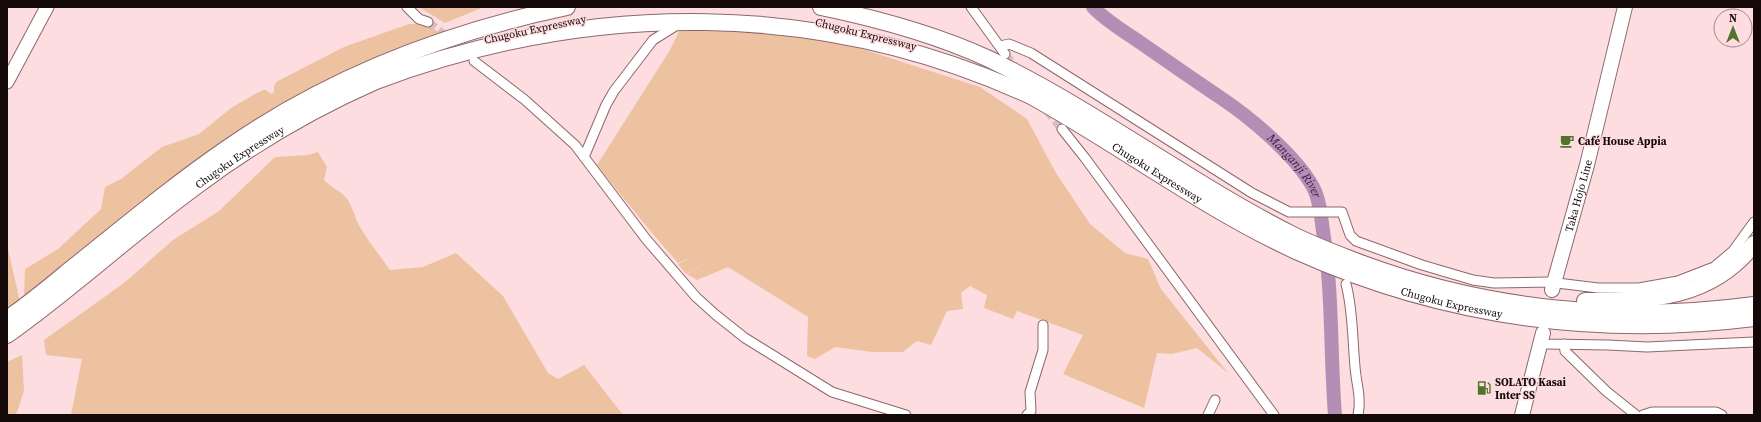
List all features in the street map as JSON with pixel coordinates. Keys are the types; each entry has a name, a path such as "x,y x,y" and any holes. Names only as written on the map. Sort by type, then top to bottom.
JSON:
{"highway":[{"name":"Chugoku Expressway","path":"7,319 187,177 230,146 276,117 371,68 421,48 473,30 522,16 568,7"},
{"name":"Chugoku Expressway","path":"821,7 884,21 913,30 988,59 1074,104 1296,244 1348,272 1392,288 1439,301 1495,313 1591,325 1684,326 1754,318"},
{"name":"Chugoku Expressway","path":"7,335 195,186 281,129 331,102 376,81 427,60 478,42 524,30 573,20 619,13 658,10 713,9 758,12 806,19 879,35 942,55 1027,94 1208,204 1253,229 1296,244"},
{"path":"1442,289 1497,296 1566,302 1624,301 1665,296 1689,291 1720,277 1733,267 1754,244"},
{"name":"Chugoku Expressway","path":"1348,272 1389,273 1442,289 1505,302 1592,312 1682,312 1754,305"},
{"path":"1716,323 1734,328 1754,326"}],"main road":[{"path":"7,82 47,7"},
{"name":"Taka Hojo Line","path":"1553,286 1587,165 1625,7"},
{"path":"1522,415 1542,338"}],"street":[{"path":"408,7 419,19 428,22"},
{"path":"971,7 1003,50 1009,44 1031,53 1252,193 1289,212 1342,212 1350,235 1356,241 1422,265 1473,280 1494,283 1618,288 1639,288 1678,281 1714,267 1733,251 1754,222"},
{"path":"584,157 614,91 654,40 686,19"},
{"path":"474,61 525,100 565,136 584,157 646,239 696,297 716,316 745,338 832,392 906,415"},
{"path":"1062,129 1090,164 1274,415"},
{"path":"1348,272 1356,377 1360,399 1358,415"},
{"path":"1040,415 1029,413 1030,392 1043,350 1043,324"},
{"path":"1542,338 1564,344 1647,347 1754,342"},
{"path":"1564,344 1565,351 1606,390 1636,415"},
{"path":"1208,415 1215,400"},
{"path":"1643,415 1652,412 1716,412 1722,415"}],"shaded area":[{"path":"419,7 484,7 445,23"},
{"path":"409,24 420,24 430,29 433,28 441,34 24,298 25,269 58,249 101,209 105,187 121,179 162,147 199,134 231,108 255,94 266,90 271,94 274,92 276,82 344,47"},
{"path":"681,27 795,32 856,47 980,87 1027,119 1056,173 1090,224 1125,253 1148,259 1161,289 1228,373 1197,348 1172,354 1157,353 1144,408 1063,374 1083,335 1017,311 1013,319 984,308 987,295 970,286 961,293 963,309 947,311 931,345 917,341 903,352 872,352 835,347 815,359 807,356 808,317 728,267 697,280 687,274 717,258 686,274 678,264 694,256 678,263 597,165 670,50"},
{"path":"318,152 327,167 324,180 342,193 347,199 358,224 390,270 423,267 456,253 503,296 548,373 558,379 584,365 623,415 71,415 82,359 46,355 44,340 124,283 173,240 219,211 275,157 308,155"},
{"path":"7,244 20,302 7,311"},
{"path":"22,355 24,391 16,415 7,415 7,362"}],"waterway":[{"name":"Manganji River","path":"1093,7 1116,26 1246,116 1284,150 1296,163 1313,187 1320,209 1326,254 1330,300 1335,415"}],"tunnel":[{"path":"428,22 466,53"},
{"path":"1005,54 1018,71"},
{"path":"1047,110 1062,129"}],"place":[{"name":"Café House Appia","path":"1567,141"},
{"name":"SOLATO Kasai Inter SS","path":"1484,388"}]}
